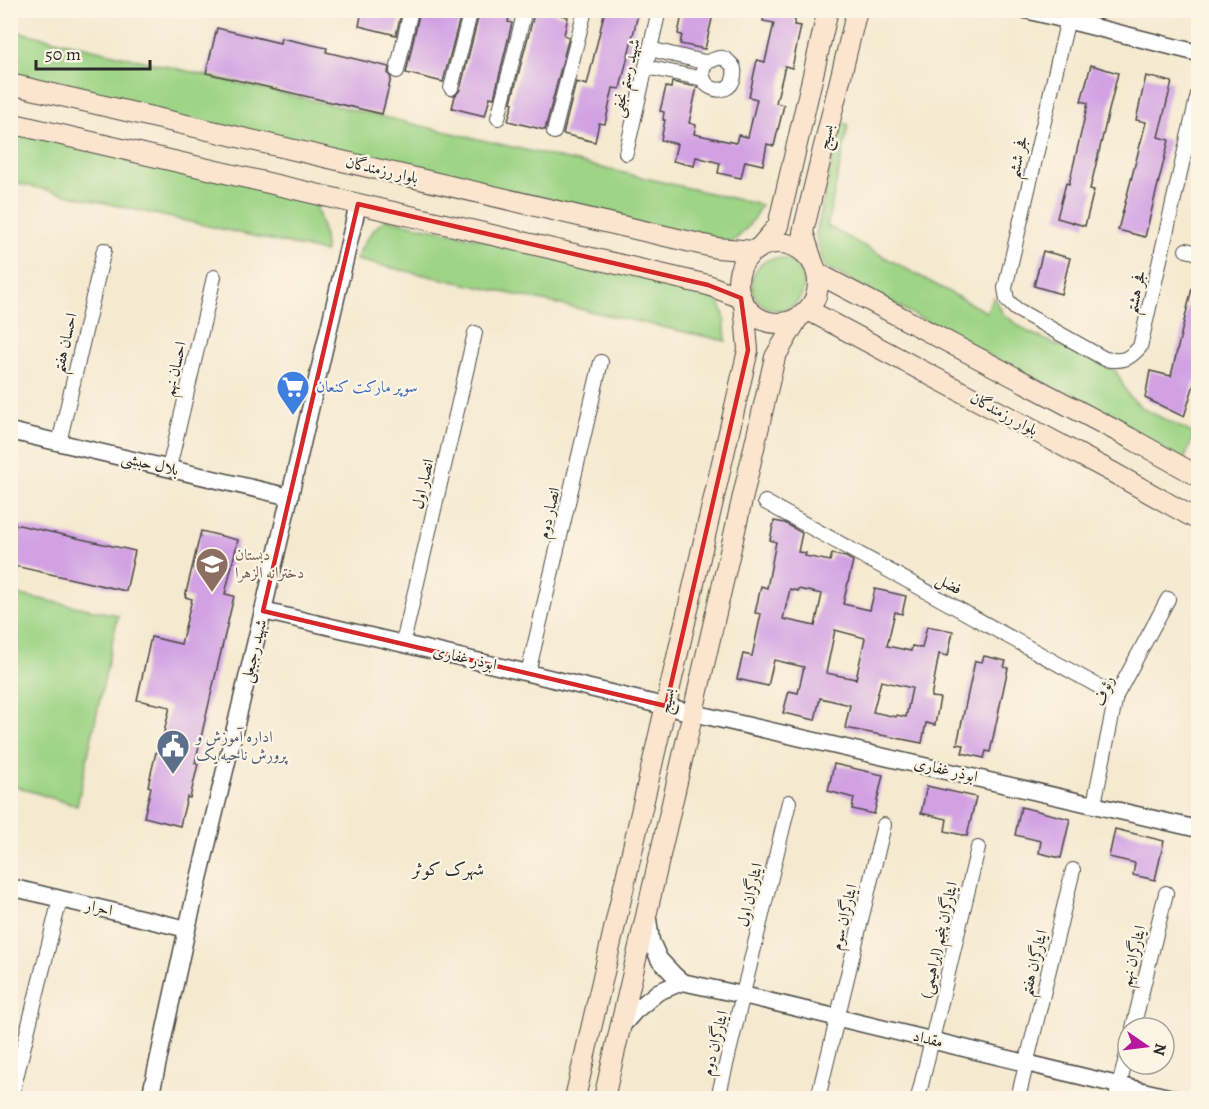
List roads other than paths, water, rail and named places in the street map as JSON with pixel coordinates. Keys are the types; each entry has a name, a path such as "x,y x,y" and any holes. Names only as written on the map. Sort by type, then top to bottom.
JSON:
{"main road":[{"name":"بسیج","path":"757,250 778,226 828,10"},
{"name":"بسیج","path":"815,268 803,232 856,10"},
{"name":"بلوار رزمندگان","path":"10,84 717,248 757,250"},
{"path":"10,123 708,285 742,301 754,315 768,322 783,323 803,314 815,298 818,286 815,268"},
{"path":"742,301 738,285 740,272 746,260 757,250 772,243 788,244 802,251 815,268 1198,476"},
{"name":"بسیج","path":"575,1098 748,350 742,301"},
{"name":"بسیج","path":"604,1098 775,357 803,314"},
{"name":"بلوار رزمندگان","path":"803,314 1112,472 1198,520"}],"street":[{"path":"397,71 411,10"},
{"path":"451,88 471,10"},
{"path":"498,118 525,10"},
{"path":"554,132 585,10"},
{"name":"شهید رستم نجفی","path":"626,153 659,10"},
{"path":"1026,10 1069,16 1198,53"},
{"name":"فجر ششم","path":"1007,300 1005,288 1069,16"},
{"path":"650,49 707,62 716,58 726,59 733,67 734,77 729,86 718,90 708,86 704,80 703,71 707,62"},
{"path":"646,67 704,80"},
{"name":"فجر هشتم","path":"1007,300 1016,309 1104,359 1118,362 1131,357 1140,347 1198,94"},
{"name":"شهید رجبعلی","path":"150,1098 187,929 358,204"},
{"name":"احسان هفتم","path":"59,443 104,250"},
{"name":"احسان نهم","path":"169,468 214,277"},
{"name":"انصار اول","path":"402,643 475,333"},
{"name":"انصار دوم","path":"528,673 601,362"},
{"name":"بلال حبشی","path":"10,431 290,496"},
{"name":"فضل","path":"765,502 1116,696"},
{"name":"رئوف","path":"1094,804 1116,696 1168,599"},
{"name":"ابوذر غفاری","path":"263,611 1198,829"},
{"name":"ایثارگران اول","path":"743,995 789,802"},
{"name":"ایثارگران سوم","path":"818,1098 884,825"},
{"name":"ایثارگران پنجم (ابراهیمی)","path":"918,1098 978,848"},
{"name":"ایثارگران هفتم","path":"1018,1098 1073,870"},
{"name":"احرار","path":"10,887 187,929"},
{"name":"ایثارگران نهم","path":"1136,1016 1166,893"},
{"path":"11,1098 60,899"},
{"path":"620,1028 635,1011 658,992 682,982 659,959 651,941 647,912"},
{"name":"مقداد","path":"682,982 1027,1063 1118,1092 1172,1098"},
{"name":"ایثارگران دوم","path":"718,1098 743,995"},
{"path":"1118,1092 1122,1076"}],"place":[{"name":"سوپر مارکت کنعان","path":"293,416"},
{"name":"دبستان دخترانه الزهرا","path":"212,593"},
{"name":"اداره آموزش و پرورش ناحیه یک","path":"173,775"}],"district":[{"name":"شهرک کوثر","path":"448,869"}]}
